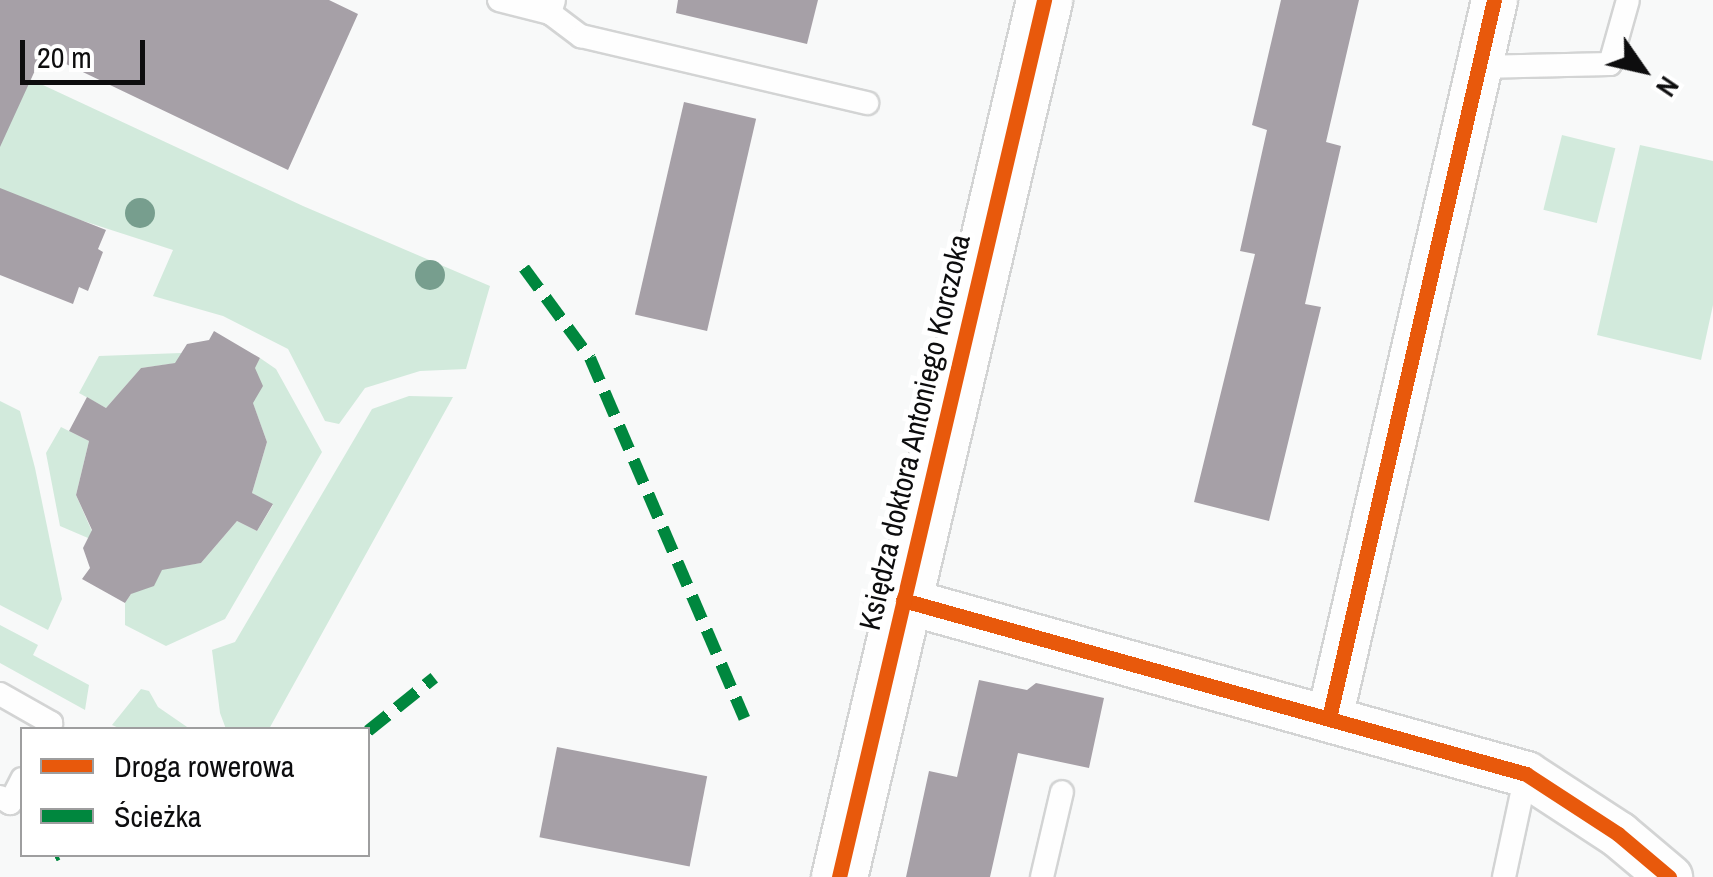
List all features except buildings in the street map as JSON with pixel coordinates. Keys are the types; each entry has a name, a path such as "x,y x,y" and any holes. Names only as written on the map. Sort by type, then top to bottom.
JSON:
{"street":[{"name":"Księdza doktora Antoniego Korczoka","path":"839,877 1044,0"},
{"path":"1328,718 1494,0"},
{"path":"903,600 1526,774 1618,834 1668,877"}],"lane":[{"path":"499,0 552,7 581,36 867,103"},
{"path":"1479,67 1610,64 1628,0"},
{"path":"0,694 51,724 50,727"},
{"path":"1504,877 1526,774"},
{"path":"0,798 10,803 20,783"},
{"path":"1042,877 1062,792"}],"green space":[{"path":"0,65 303,206 490,286 466,369 420,371 365,388 339,424 325,421 288,349 223,316 153,296 173,250 0,194"},
{"path":"1562,135 1615,148 1597,223 1543,210"},
{"path":"1640,145 1713,161 1713,305 1701,360 1597,335"},
{"path":"181,353 184,362 141,368 106,408 79,393 99,356"},
{"path":"260,358 276,369 322,452 225,619 166,646 125,625 125,603 137,585 157,570 201,563 237,521 257,531 273,505 252,493 267,442 251,398 252,373"},
{"path":"409,396 453,397 270,727 225,727 212,650 235,642 372,409"},
{"path":"0,401 20,411 35,468 62,599 48,630 0,605"},
{"path":"61,427 89,441 76,495 94,536 88,538 60,526 46,453"},
{"path":"0,625 38,645 33,655 89,685 85,710 0,663"},
{"path":"141,689 149,691 158,707 187,727 116,727 112,725"}],"marked path":[{"path":"524,268 590,358 744,718"},
{"path":"370,729 434,678"}],"cycle path":[{"path":"839,877 1044,0"},
{"path":"1329,718 1494,0"},
{"path":"903,600 1526,774 1618,834 1669,877"}]}
